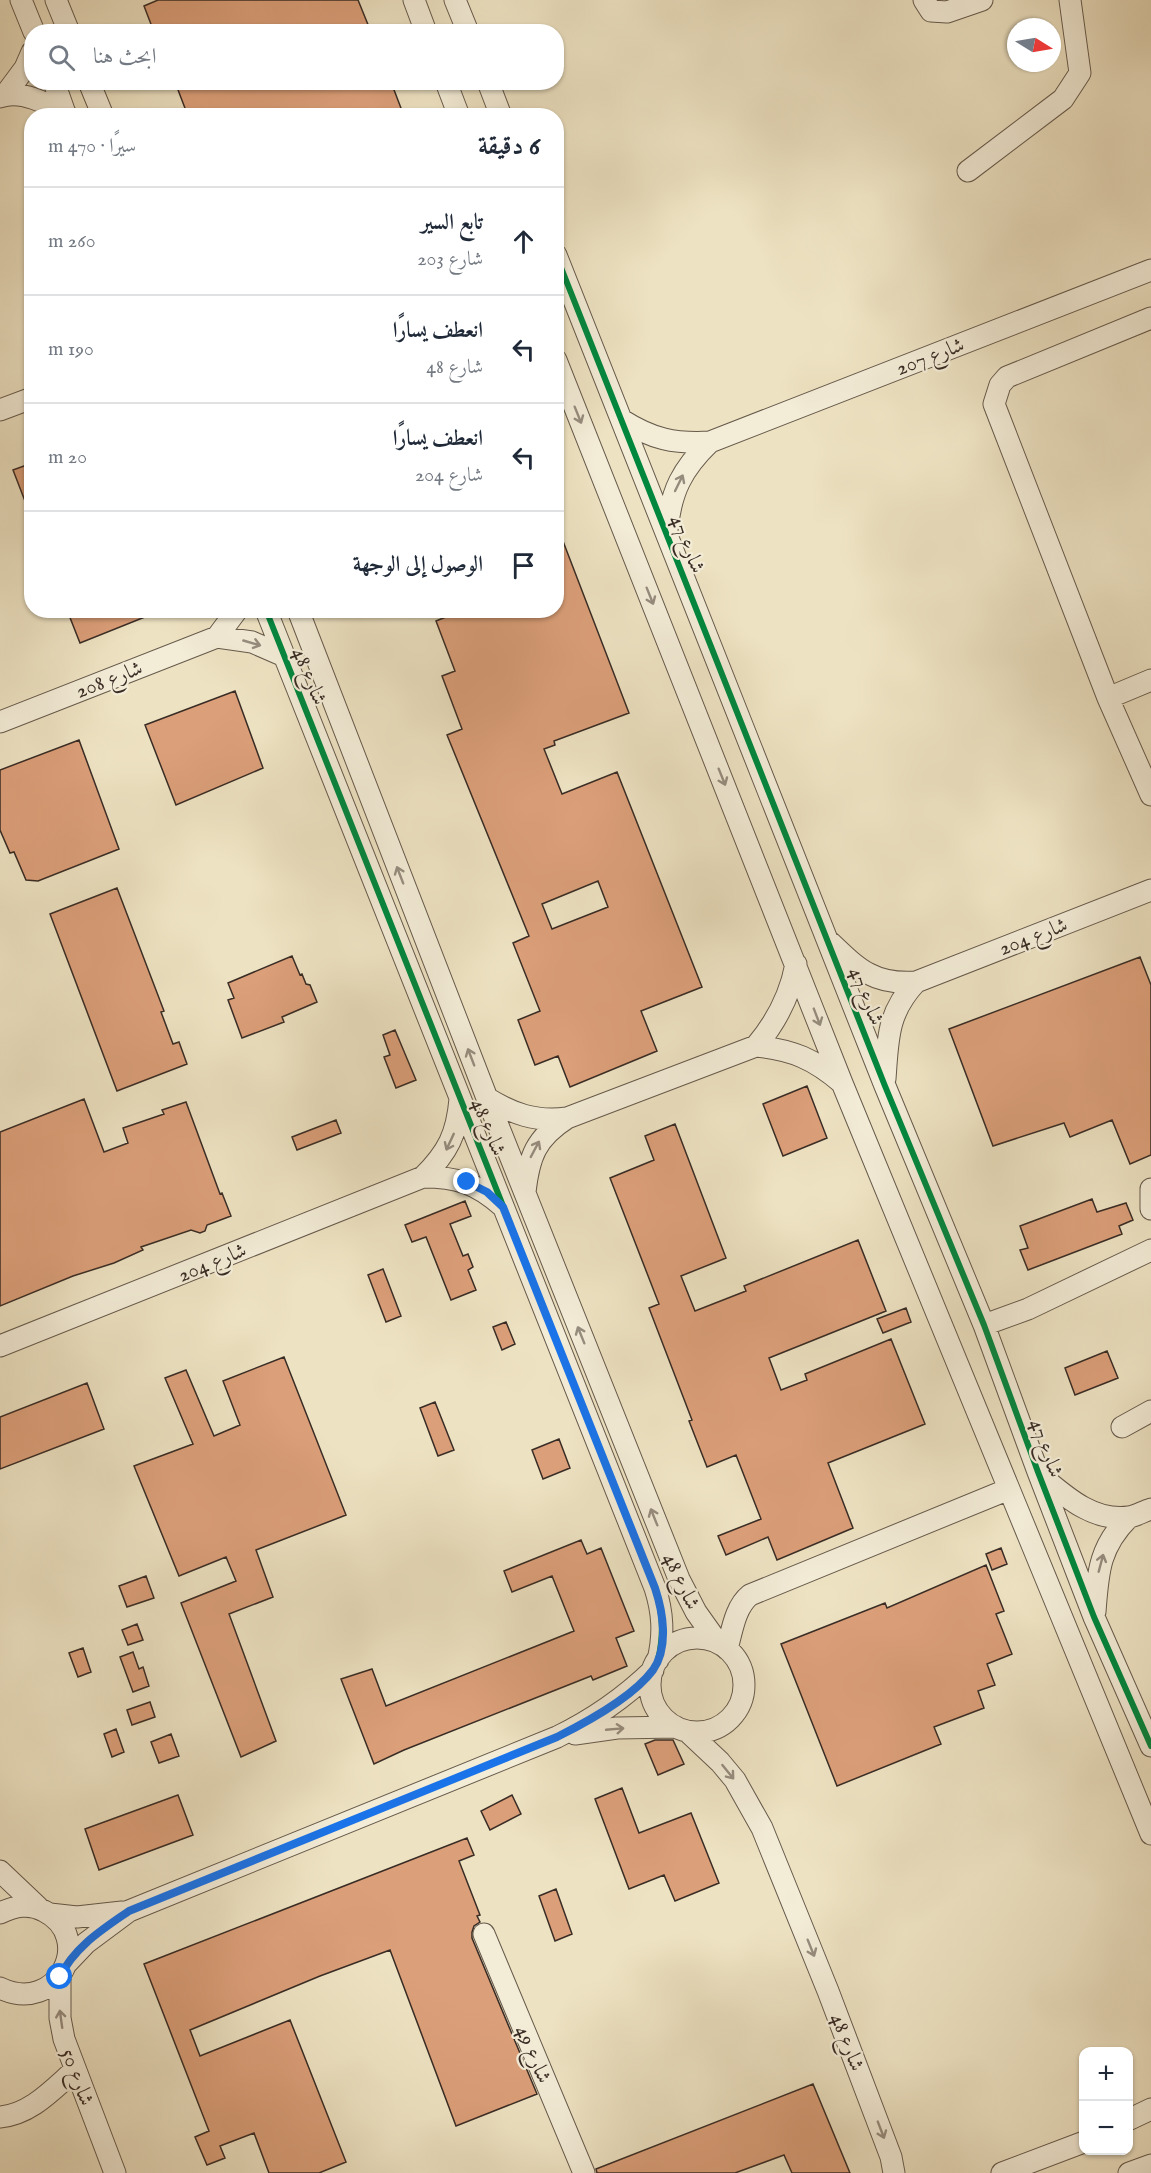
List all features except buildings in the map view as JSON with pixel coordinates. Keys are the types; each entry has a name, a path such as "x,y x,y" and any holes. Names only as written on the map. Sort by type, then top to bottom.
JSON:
{"street":[{"path":"21,0 31,24"},
{"path":"56,0 66,24"},
{"path":"414,0 423,24"},
{"path":"456,0 465,24"},
{"path":"465,0 466,24"},
{"path":"924,0 931,11 947,12 982,0"},
{"path":"968,171 1063,99 1080,73 1070,0"},
{"path":"3,96 24,69"},
{"path":"57,90 63,108"},
{"path":"92,90 100,108"},
{"path":"449,90 456,108"},
{"path":"491,90 498,108"},
{"path":"3,96 37,100 52,108"},
{"name":"شارع 207","path":"622,420 642,432 663,440 687,443 710,442 1151,270"},
{"name":"شارع 47","path":"564,275 885,1086 984,1325 1094,1617 1151,1746"},
{"path":"1151,318 1007,377 1000,385 994,404 1108,698 1151,795"},
{"path":"564,380 842,1083 1151,1834"},
{"path":"0,410 24,401"},
{"name":"شارع 207","path":"666,533 669,507 678,482 691,460 710,442"},
{"path":"218,637 231,618"},
{"name":"شارع 48","path":"269,618 655,1588 661,1605 663,1624 662,1642 655,1665"},
{"name":"شارع 48","path":"301,618 487,1098 679,1579 696,1612 723,1646"},
{"name":"شارع 208","path":"0,722 218,637 252,642 284,656"},
{"path":"1108,698 1151,680"},
{"name":"شارع 204","path":"827,939 857,967 874,978 888,982 916,982 1151,890"},
{"path":"756,1046 778,1016 786,1000 796,964"},
{"path":"885,1086 889,1027 895,1010 904,995 916,982"},
{"path":"525,1193 531,1156 552,1128 567,1118 756,1046 780,1049 803,1056 824,1068 842,1083"},
{"name":"شارع 204","path":"423,1177 439,1161 451,1142 458,1121 460,1098"},
{"path":"487,1098 518,1115 534,1119 567,1118"},
{"name":"شارع 204","path":"0,1346 423,1177 446,1177 467,1182 487,1192 503,1207"},
{"path":"1151,1189 1151,1209"},
{"path":"984,1325 1028,1309 1151,1250"},
{"path":"1122,1426 1151,1411"},
{"path":"1038,1472 1080,1507 1096,1513 1129,1517 1151,1509"},
{"path":"723,1646 744,1600 750,1595 1009,1489"},
{"path":"1094,1617 1101,1559 1108,1543 1129,1517"},
{"path":"0,1913 24,1905 77,1917 103,1916 129,1911 584,1724 609,1708 674,1644 685,1640 708,1639 723,1646 741,1667 744,1689 742,1701 729,1720 720,1726 698,1732 681,1729 616,1728 557,1737"},
{"path":"655,1665 651,1681 654,1703 667,1721 681,1729"},
{"name":"شارع 48","path":"681,1729 720,1762 735,1780 762,1828 832,2002 891,2157 894,2173"},
{"path":"0,1871 44,1911"},
{"name":"شارع 50","path":"44,1911 60,1924 66,1936 69,1949 64,1970 60,2018 64,2039 115,2173"},
{"path":"0,1988 21,1995 43,1991 86,1943 129,1911"},
{"name":"شارع 49","path":"484,1934 584,2173"},
{"path":"0,2117 12,2116 39,2103 75,2070"},
{"path":"1133,2118 1151,2109"},
{"path":"1002,2173 1079,2144"},
{"path":"1129,2173 1151,2164"}],"cycle path":[{"path":"564,275 885,1086 984,1325 1094,1617 1151,1746"},
{"path":"269,618 655,1588 662,1624 658,1660"}],"route":[{"path":"60,1977 67,1962 86,1943 129,1911 557,1737 609,1708 653,1670 662,1642 663,1624 661,1605 655,1588 503,1207 487,1192 467,1182"}]}
